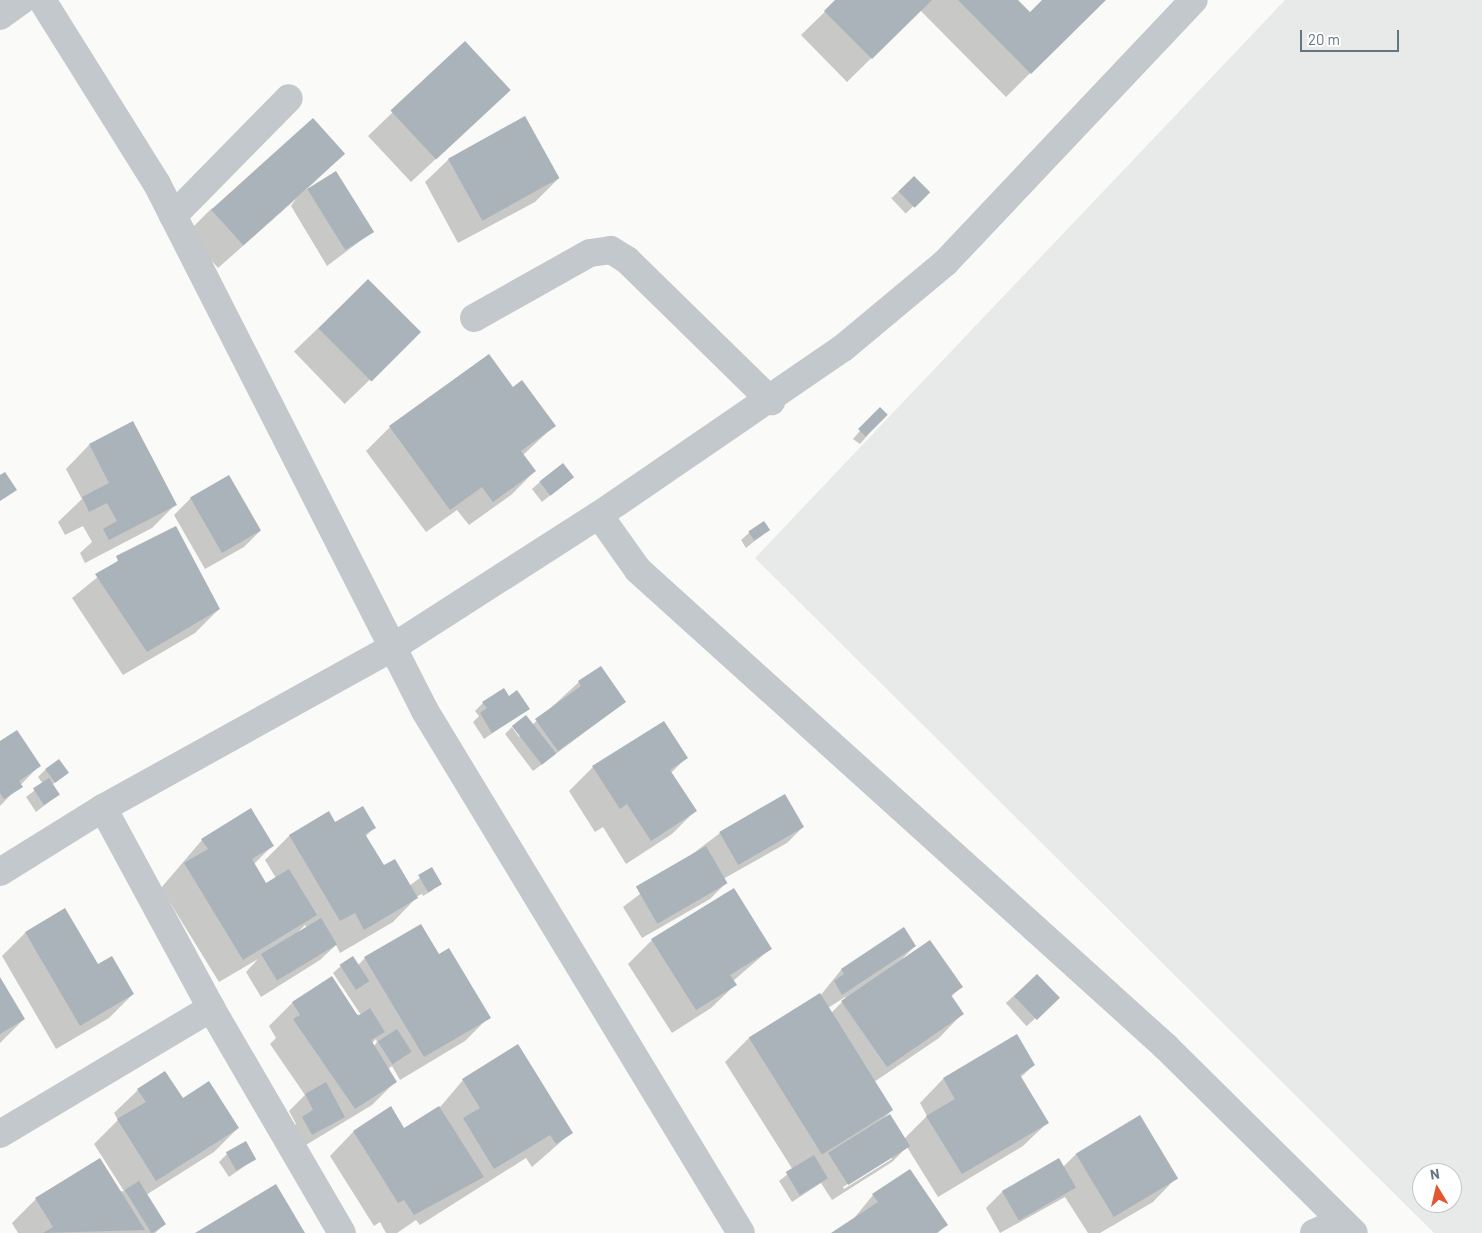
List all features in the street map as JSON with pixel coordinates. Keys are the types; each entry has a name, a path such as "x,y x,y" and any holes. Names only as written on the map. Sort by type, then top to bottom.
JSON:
{"street":[{"path":"0,16 22,0"},
{"path":"42,0 173,216 390,649 490,824 741,1233"},
{"path":"0,872 103,808 390,649 770,401 945,263 1194,0"},
{"path":"173,216 289,98"},
{"path":"474,318 590,254 611,250 627,260 770,401"},
{"path":"598,515 638,570 1166,1047 1348,1227"},
{"path":"103,808 211,1008 342,1233"},
{"path":"0,1134 211,1008"},
{"path":"1314,1233 1348,1227"}],"shaded area":[{"path":"1285,0 1482,0 1482,1233 1434,1233 1414,1213 1462,1213 1462,1163 1412,1163 1412,1211 755,558"}],"building":[{"path":"835,0 932,0 872,59 824,11"},
{"path":"958,0 1018,0 1030,12 1042,0 1106,0 1031,74"},
{"path":"465,41 511,90 436,160 390,111"},
{"path":"525,116 559,178 482,221 448,159"},
{"path":"313,118 345,154 243,245 211,210"},
{"path":"336,171 374,232 345,250 307,189"},
{"path":"914,176 930,192 915,208 898,192"},
{"path":"368,279 421,332 372,382 319,328"},
{"path":"489,354 513,387 522,380 556,426 521,451 536,471 493,502 482,487 450,510 389,426"},
{"path":"880,407 888,415 866,437 858,429"},
{"path":"133,421 177,505 109,540 103,529 117,521 107,503 89,512 82,497 109,483 89,444"},
{"path":"563,463 574,477 550,496 539,481"},
{"path":"5,472 17,490 0,501 0,475"},
{"path":"229,475 261,530 222,553 190,498"},
{"path":"764,521 770,530 754,541 748,532"},
{"path":"176,526 220,609 147,652 95,574 118,561 116,556"},
{"path":"601,666 626,702 558,751 535,719 581,686 578,681"},
{"path":"504,688 509,696 517,690 530,709 492,733 480,713 487,708 482,702"},
{"path":"526,715 556,754 542,765 512,726"},
{"path":"664,721 688,758 670,770 697,811 651,841 627,804 620,809 592,766"},
{"path":"17,730 41,766 19,781 23,787 4,799 0,793 0,741"},
{"path":"59,759 69,773 55,783 45,769"},
{"path":"49,778 60,795 44,805 33,788"},
{"path":"785,794 804,827 738,865 719,832"},
{"path":"363,806 376,828 365,834 384,865 395,859 418,898 364,930 355,913 340,921 289,835 329,811 335,822"},
{"path":"251,808 274,846 252,859 266,883 289,869 317,915 243,960 184,863 208,849 201,839"},
{"path":"706,846 728,883 657,924 636,886"},
{"path":"432,867 442,884 428,892 418,875"},
{"path":"734,888 772,949 730,975 737,985 696,1010 651,939"},
{"path":"65,908 98,964 112,956 134,994 80,1026 25,932"},
{"path":"321,918 337,945 277,981 261,954"},
{"path":"421,924 439,954 449,948 491,1018 424,1057 364,957"},
{"path":"904,927 916,946 842,995 834,981 844,974 841,969"},
{"path":"930,940 963,987 951,995 964,1014 887,1067 841,1001"},
{"path":"353,956 369,981 356,990 340,965"},
{"path":"1037,974 1060,998 1037,1020 1014,996"},
{"path":"332,976 358,1016 370,1008 385,1032 371,1040 397,1082 355,1109 293,1019 300,1015 292,1002"},
{"path":"0,977 25,1019 0,1034"},
{"path":"820,993 893,1110 822,1155 749,1038"},
{"path":"397,1029 412,1052 392,1064 378,1042"},
{"path":"1017,1034 1035,1065 1020,1075 1049,1123 962,1174 926,1116 955,1099 943,1078"},
{"path":"518,1044 573,1133 556,1144 550,1135 494,1169 463,1118 480,1108 462,1079"},
{"path":"165,1071 183,1098 209,1081 239,1128 156,1181 117,1119 146,1102 137,1089"},
{"path":"326,1082 345,1117 312,1135 302,1117 313,1110 305,1094"},
{"path":"391,1106 404,1128 439,1106 484,1177 414,1215 404,1200 398,1203 353,1131"},
{"path":"890,1114 910,1146 848,1185 828,1153"},
{"path":"1140,1115 1178,1178 1114,1217 1076,1154"},
{"path":"246,1141 256,1159 236,1171 226,1152"},
{"path":"814,1155 828,1178 800,1195 786,1172"},
{"path":"100,1158 145,1230 43,1233 53,1227 35,1198"},
{"path":"1059,1158 1076,1187 1019,1220 1002,1191"},
{"path":"910,1169 948,1225 936,1233 831,1233 878,1202 872,1194"},
{"path":"139,1181 166,1224 151,1233 125,1190"},
{"path":"276,1184 305,1233 195,1233"}]}
